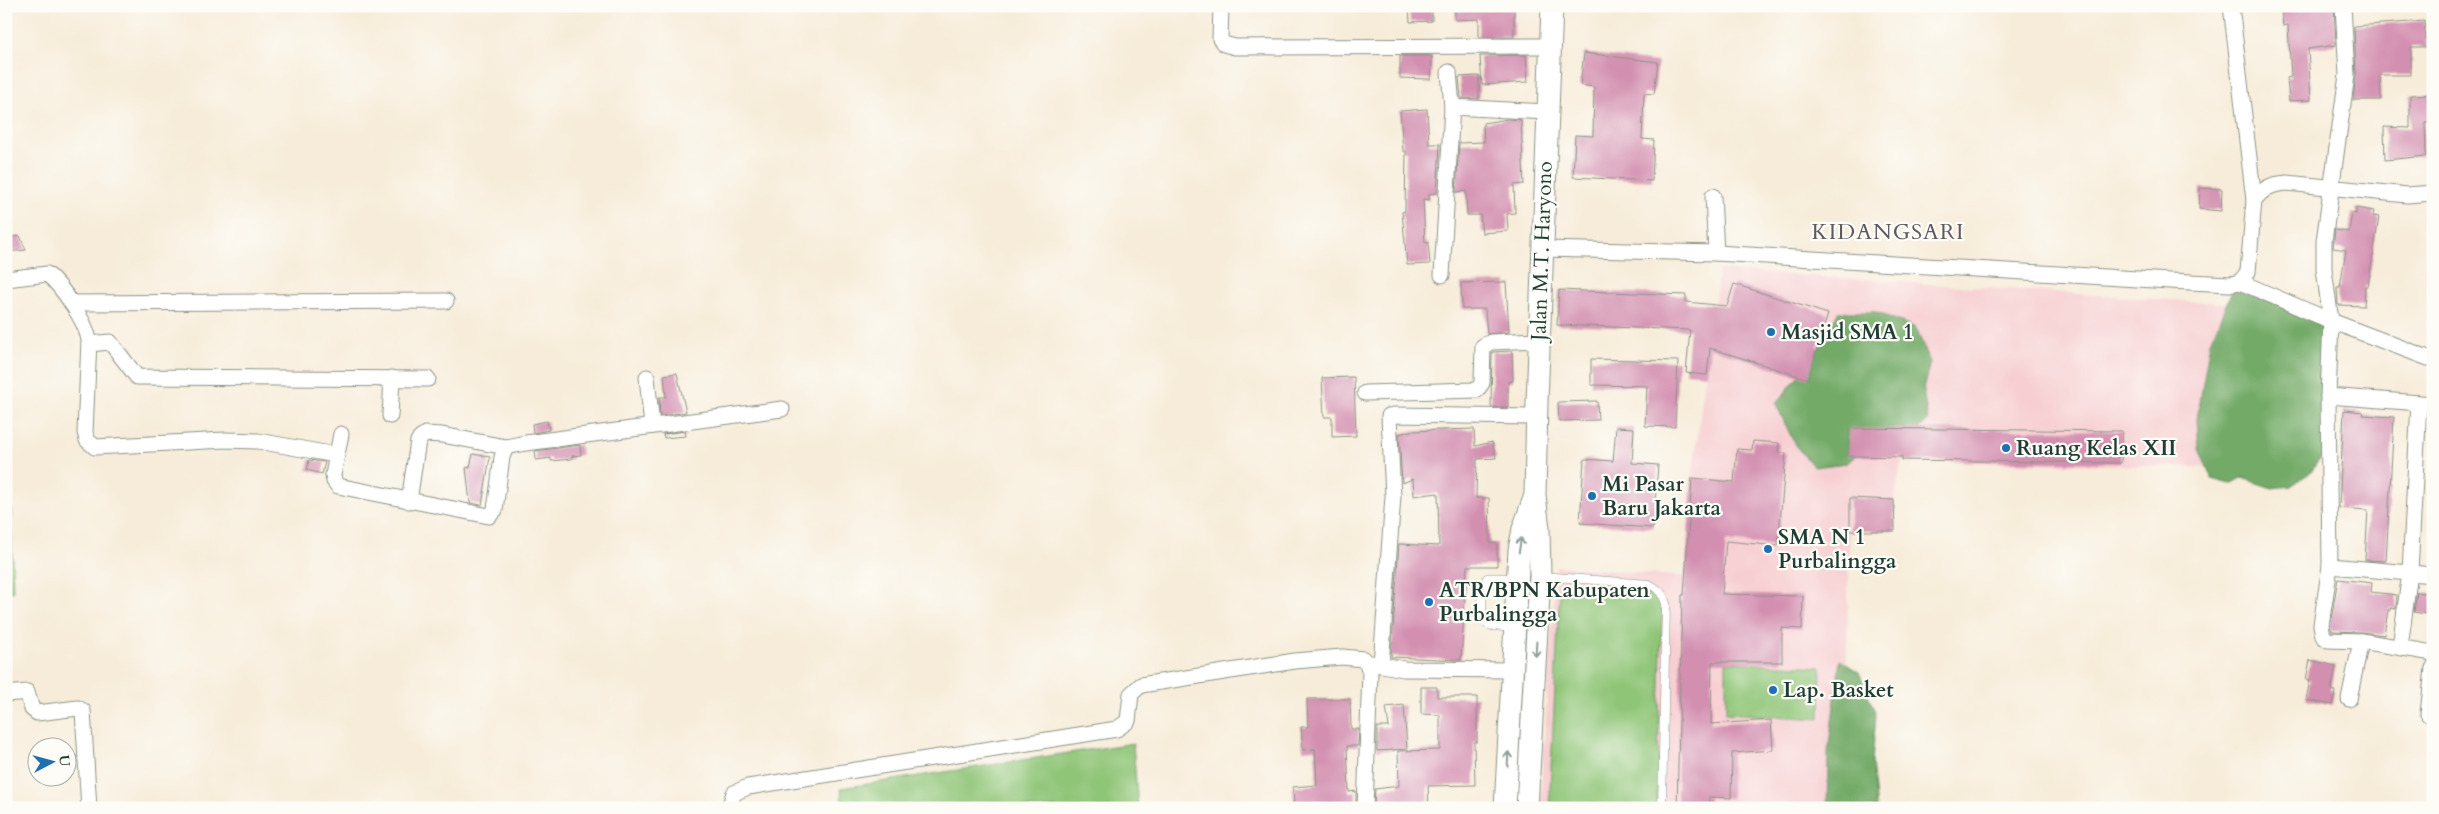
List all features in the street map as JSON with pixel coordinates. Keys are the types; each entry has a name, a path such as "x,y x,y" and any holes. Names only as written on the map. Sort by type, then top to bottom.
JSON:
{"main road":[{"name":"Jalan M.T. Haryono","path":"1527,808 1540,576 1540,529 1535,495 1542,250 1552,6"},
{"name":"Jalan M.T. Haryono","path":"1506,808 1519,550 1523,529 1535,495"}],"street":[{"path":"1221,6 1220,39 1224,44 1235,47 1550,46"},
{"path":"2231,6 2254,200 2248,272 2240,282"},
{"path":"2344,6 2347,75 2324,241 2324,268 2331,321 2328,396 2330,566 2321,624 2323,636 2328,640 2361,642 2433,652"},
{"path":"1442,275 1452,108 1450,72"},
{"path":"1452,108 1547,112"},
{"path":"2254,200 2262,190 2273,184 2332,187 2407,195 2433,193"},
{"path":"1713,196 1716,253"},
{"path":"1542,250 1716,253 2187,282 2230,284 2240,282 2331,321 2428,358"},
{"path":"6,279 47,274 71,303 86,329 89,344 85,432 87,440 95,448 225,440 258,441 336,455"},
{"path":"71,303 446,301"},
{"path":"1364,394 1478,390 1482,383 1483,346 1491,342 1540,340"},
{"path":"89,344 110,342 137,377 428,378"},
{"path":"647,377 652,426"},
{"path":"390,416 392,378"},
{"path":"2328,396 2426,404 2410,572 2400,647"},
{"path":"409,501 421,436 425,434 442,435 506,448 526,443 782,409"},
{"path":"1365,808 1370,680 1374,664 1393,496 1389,416 1537,417"},
{"path":"341,434 336,455 334,481 338,486 489,516 493,514 502,457 506,448"},
{"path":"2330,566 2433,575"},
{"path":"2349,699 2361,642"},
{"path":"729,808 734,793 748,787 1117,729 1128,721 1131,694 1141,685 1296,661 1360,657 1374,664 1404,669 1513,670"},
{"path":"2428,714 2433,668"},
{"path":"6,694 28,692 32,709 37,713 78,708 83,711 89,808"}],"lane":[{"path":"1540,576 1649,584 1659,589 1664,595 1666,604 1662,808"},
{"path":"1516,628 1492,626 1485,623 1483,617 1484,585 1488,578 1518,578"}],"shaded area":[{"name":"SMA N 1 Purbalingga","path":"1719,270 2249,305 2244,468 1902,461 1894,500 1850,499 1844,808 1540,808 1556,566 1685,577 1692,478"}],"green space":[{"path":"2235,284 2331,321 2329,442 2312,471 2291,486 2272,488 2242,478 2231,484 2212,479 2199,449 2197,419 2210,342"},
{"path":"1838,312 1876,312 1916,328 1930,362 1923,390 1928,421 1911,435 1878,437 1847,463 1814,467 1795,445 1776,404 1815,355"},
{"path":"6,378 8,378 13,592 6,591"},
{"path":"1560,587 1652,594 1662,610 1657,808 1549,808"},
{"path":"1840,660 1859,672 1876,715 1872,762 1877,808 1827,808 1828,752"},
{"name":"Lap. Basket","path":"1726,662 1821,667 1820,719 1726,713"},
{"path":"1133,743 1138,808 842,808 841,788"}],"building":[{"path":"1409,6 1432,6 1432,21 1410,22"},
{"path":"1455,6 1514,6 1514,37 1479,37 1479,19 1455,20"},
{"path":"2281,6 2334,6 2336,45 2308,49 2311,100 2289,101 2287,78 2291,77 2288,25 2283,26"},
{"path":"2424,21 2427,47 2411,47 2411,75 2380,75 2381,100 2353,100 2356,75 2354,26"},
{"path":"1584,53 1658,62 1654,94 1644,93 1642,139 1654,140 1652,181 1573,177 1575,135 1593,136 1594,87 1580,85"},
{"path":"1526,55 1528,82 1482,85 1480,56"},
{"path":"1400,56 1432,56 1431,79 1400,78"},
{"path":"1479,76 1479,99 1461,98 1459,77"},
{"path":"2433,94 2433,122 2425,122 2426,156 2385,160 2384,127 2410,128 2410,95"},
{"path":"1427,109 1429,144 1440,144 1437,193 1429,194 1429,200 1423,199 1425,243 1428,242 1430,264 1407,265 1402,212 1405,211 1406,151 1403,151 1400,111"},
{"path":"1508,119 1521,120 1524,184 1514,185 1515,213 1507,214 1508,231 1482,233 1480,215 1467,215 1466,191 1456,192 1459,143 1484,142 1483,123"},
{"path":"2200,188 2222,189 2221,211 2199,209"},
{"path":"2356,208 2374,211 2373,216 2379,217 2368,286 2365,286 2364,306 2338,305 2337,287 2340,287 2346,250 2333,248 2335,230 2349,232 2352,213 2356,214"},
{"path":"20,236 26,250 6,252 6,238"},
{"path":"1506,282 1509,332 1487,334 1485,309 1462,309 1461,283"},
{"path":"1734,284 1828,314 1808,379 1710,348 1707,375 1686,373 1690,330 1557,325 1559,290 1686,295 1686,302 1727,306"},
{"path":"1512,351 1513,381 1508,382 1508,407 1491,407 1492,352"},
{"path":"1591,359 1678,361 1675,427 1645,426 1647,386 1591,385"},
{"path":"677,373 686,412 660,416 659,397 666,397 664,375"},
{"path":"1354,377 1356,436 1332,437 1332,417 1324,417 1322,378"},
{"path":"1597,401 1598,420 1559,421 1558,402"},
{"path":"2344,410 2363,412 2362,415 2394,417 2386,561 2365,560 2368,510 2339,508"},
{"path":"547,421 549,430 533,433 532,424"},
{"path":"1616,427 1634,428 1632,463 1658,465 1653,528 1580,523 1584,459 1613,461"},
{"path":"1849,428 2122,431 2121,463 1902,460 1902,457 1848,456"},
{"path":"1474,429 1475,446 1492,442 1496,458 1477,459 1476,498 1489,498 1490,543 1497,543 1497,566 1467,566 1461,660 1391,657 1399,544 1439,546 1438,493 1414,496 1413,479 1402,483 1399,434 1410,431"},
{"path":"685,431 686,436 664,438 663,434"},
{"path":"1753,441 1779,443 1778,453 1786,453 1778,546 1726,541 1722,594 1803,596 1802,629 1782,628 1782,662 1712,662 1711,724 1771,720 1773,750 1732,753 1731,798 1709,797 1709,808 1677,808 1682,595 1684,595 1692,478 1734,482 1737,449 1752,450"},
{"path":"580,445 581,455 572,456 572,459 551,461 551,458 536,460 535,451"},
{"path":"473,454 490,457 482,505 470,503 466,468 470,467"},
{"path":"309,460 325,462 322,474 307,470"},
{"path":"1850,498 1894,500 1895,531 1850,531"},
{"path":"2338,579 2372,583 2371,592 2397,595 2396,609 2390,608 2390,611 2388,610 2384,635 2332,631 2330,625"},
{"path":"2417,592 2433,594 2433,615 2414,612"},
{"path":"2310,660 2336,666 2331,690 2335,691 2333,705 2306,700 2310,680 2306,679"},
{"path":"1421,687 1437,687 1437,697 1477,697 1477,742 1474,742 1475,785 1428,786 1429,808 1374,808 1375,789 1399,786 1398,751 1440,750 1440,715 1421,714"},
{"path":"1307,699 1350,699 1351,729 1359,729 1358,746 1347,746 1349,792 1356,791 1356,808 1294,808 1293,787 1317,785 1315,749 1303,750 1301,727 1308,727"},
{"path":"1404,705 1407,749 1377,751 1377,727 1389,727 1386,707"}],"place":[{"name":"Masjid SMA 1","path":"1771,332"},
{"name":"Ruang Kelas XII","path":"2006,448"},
{"name":"Mi Pasar Baru Jakarta","path":"1592,496"},
{"name":"SMA N 1 Purbalingga","path":"1768,549"},
{"name":"ATR/BPN Kabupaten Purbalingga","path":"1429,602"},
{"name":"Lap. Basket","path":"1773,690"}],"district":[{"name":"KIDANGSARI","path":"1888,232"}]}
